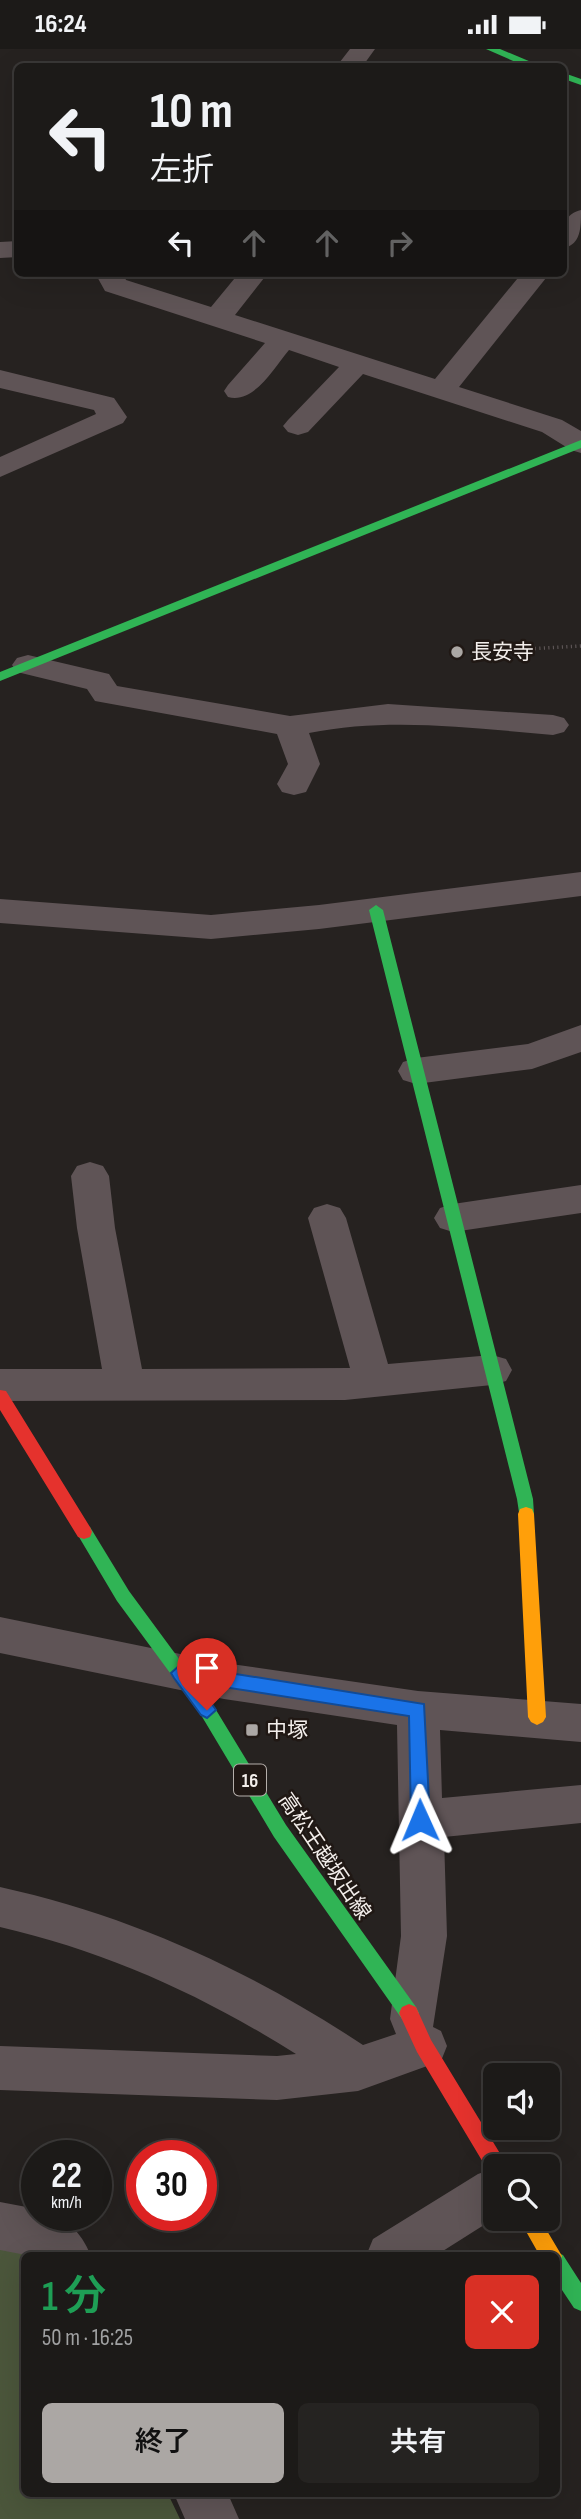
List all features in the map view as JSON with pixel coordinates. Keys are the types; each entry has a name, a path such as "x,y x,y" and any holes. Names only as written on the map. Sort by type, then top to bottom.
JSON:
{"street":[{"path":"351,63 363,49"},
{"path":"491,49 528,63"},
{"path":"567,236 581,218"},
{"path":"111,277 115,285 552,426 581,444"},
{"path":"218,318 251,277"},
{"path":"440,391 526,277"},
{"path":"238,391 284,339"},
{"path":"298,426 357,364"},
{"path":"0,379 104,404 113,417 0,468"},
{"path":"14,671 581,444"},
{"path":"14,671 98,681 106,694 290,726 328,717 455,716 553,725"},
{"path":"290,726 303,764 294,784"},
{"path":"0,911 211,927 376,910 581,884"},
{"path":"376,910 525,1499 537,1717"},
{"path":"416,1070 533,1056 581,1038"},
{"path":"90,1175 96,1228 125,1385"},
{"path":"453,1218 581,1199"},
{"path":"327,1218 373,1381"},
{"path":"0,1385 373,1381 492,1370"},
{"name":"高松王越坂出線","path":"0,1395 122,1596 207,1710 280,1831 419,2033 489,2154"},
{"path":"0,1635 180,1673 418,1710 537,1717 581,1723"},
{"path":"0,2068 277,2078 358,2069 419,2033 424,1937 418,1710"},
{"path":"420,1820 581,1804"},
{"path":"0,1907 50,1916 167,1960 295,2025 358,2069"},
{"path":"396,2252 483,2198"},
{"path":"0,2226 20,2227 54,2240 64,2252"},
{"path":"536,2231 550,2252"},
{"path":"560,2268 581,2301"},
{"path":"202,2497 213,2519"}],"path":[{"path":"472,652 581,646"}],"green space":[{"path":"0,2248 21,2253 21,2497 169,2497 180,2519 0,2519"}],"traffic: fast":[{"path":"491,49 528,63"},
{"path":"567,77 581,82"},
{"path":"0,677 581,444"},
{"path":"376,910 525,1499 526,1514"},
{"path":"84,1532 123,1596 207,1710 280,1831 409,2013"},
{"path":"560,2268 581,2301"}],"traffic: slow":[{"path":"526,1514 537,1717"},
{"path":"536,2231 550,2252"}],"traffic: jam":[{"path":"0,1396 84,1532"},
{"path":"409,2013 424,2046 489,2154"}],"place":[{"name":"長安寺","path":"457,652"},
{"name":"中塚","path":"252,1730"}],"route":[{"path":"207,1710 180,1673 418,1710 420,1820"}]}
